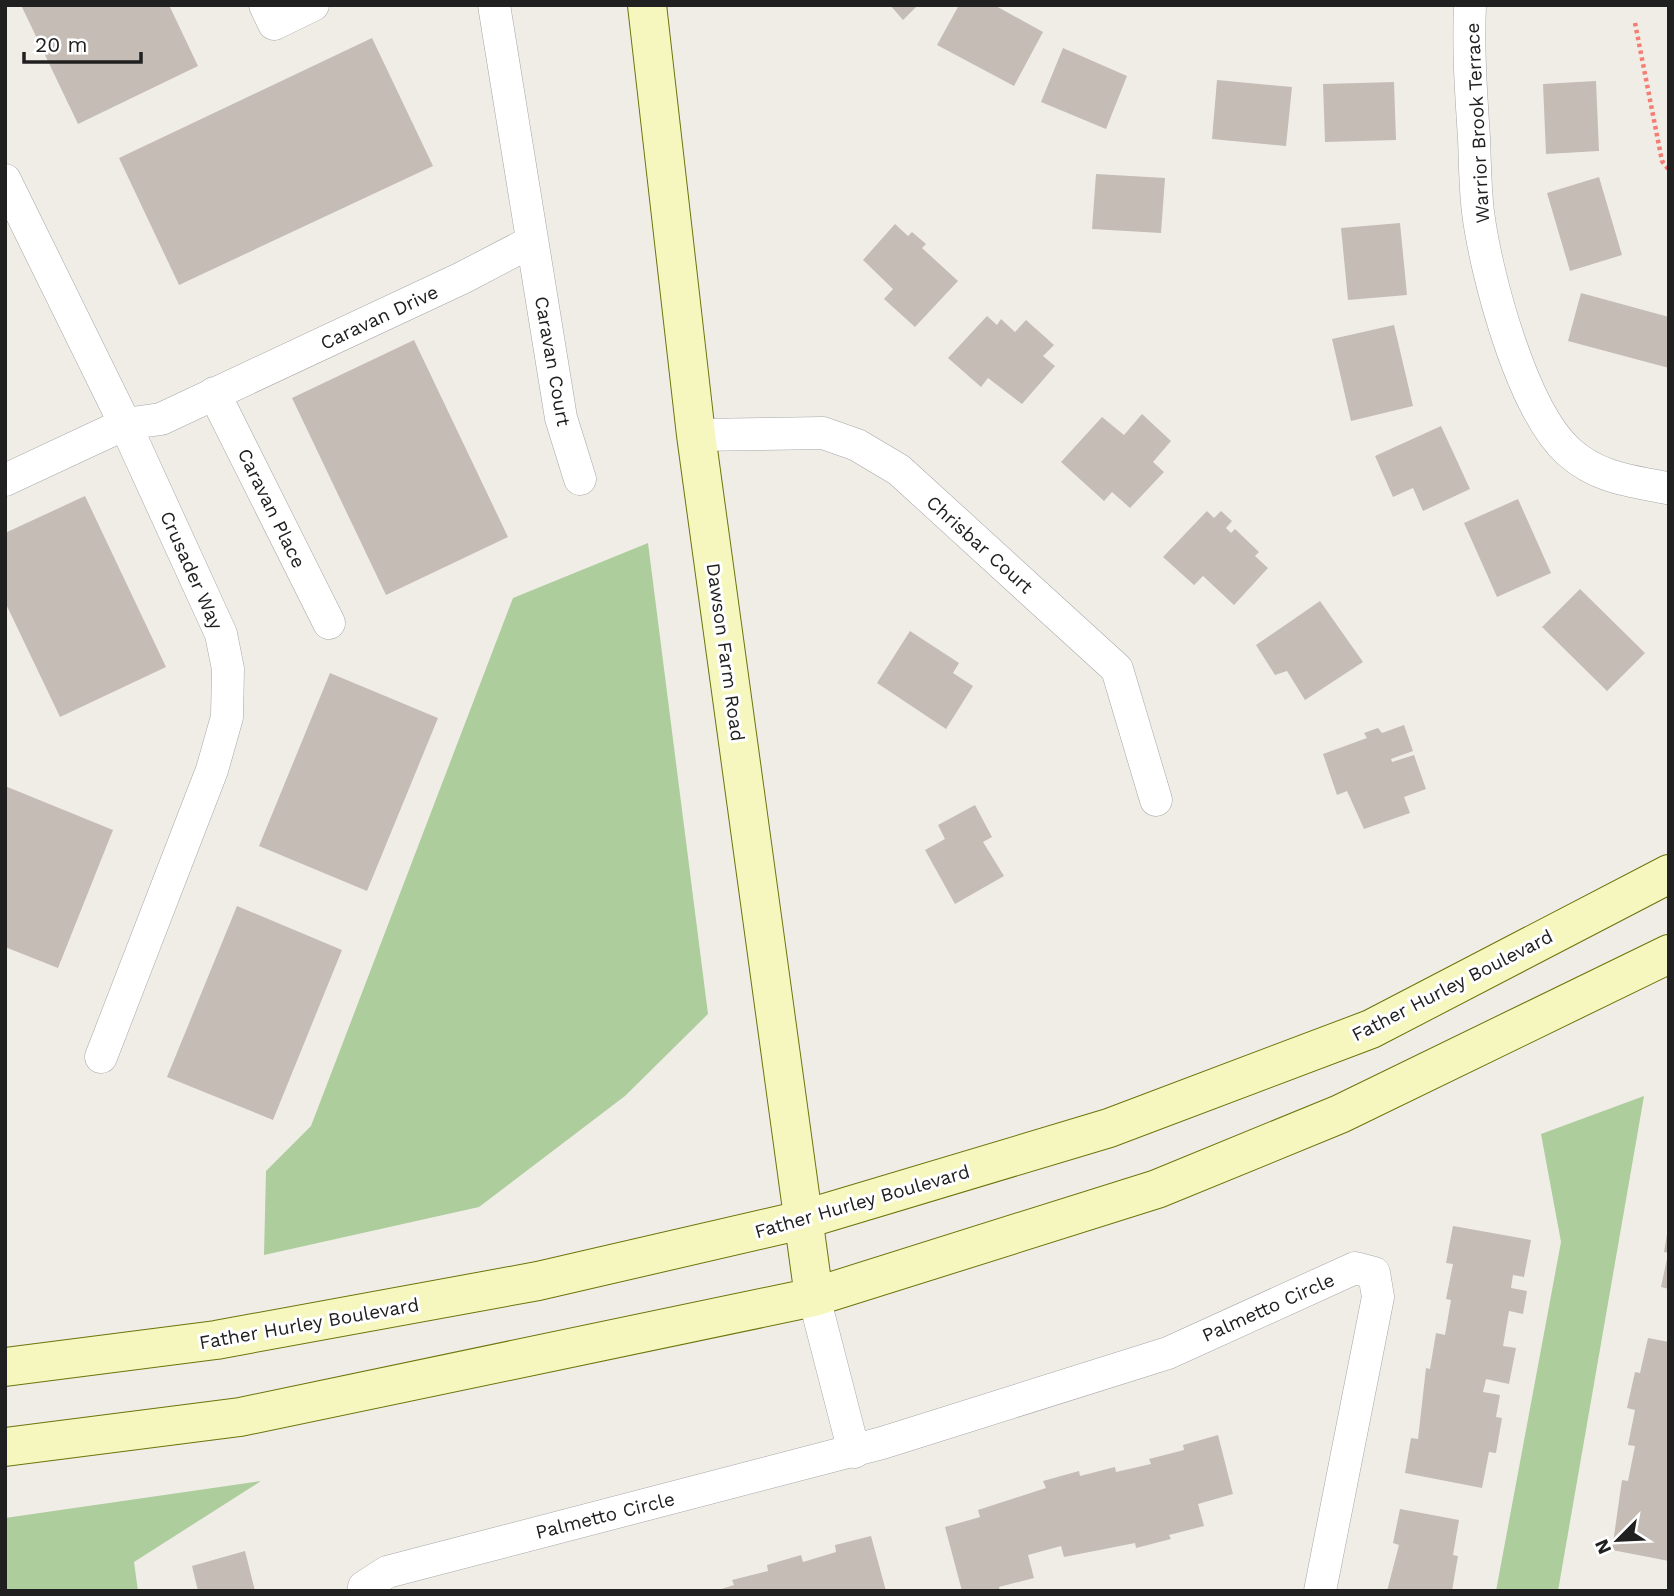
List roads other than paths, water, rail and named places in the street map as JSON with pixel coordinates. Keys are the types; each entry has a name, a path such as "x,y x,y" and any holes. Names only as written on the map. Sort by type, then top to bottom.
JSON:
{"main road":[{"name":"Dawson Farm Road","path":"647,5 696,435 814,1297"},
{"name":"Father Hurley Boulevard","path":"5,1367 216,1340 511,1286 802,1220 1109,1128 1371,1029 1669,874"},
{"path":"5,1447 240,1417 814,1297 1157,1189 1340,1114 1669,954"}],"street":[{"path":"265,5 274,24 313,5"},
{"path":"494,5 531,242"},
{"name":"Warrior Brook Terrace","path":"1471,5 1469,43 1478,213 1506,330 1523,379 1551,431 1569,452 1602,475 1667,488"},
{"name":"Crusader Way","path":"5,180 125,424 221,634 228,669 227,717 212,770 101,1057"},
{"name":"Caravan Drive","path":"5,480 125,424 160,419 462,278 531,242"},
{"name":"Caravan Court","path":"531,242 561,418 580,479"},
{"name":"Caravan Place","path":"214,393 329,623"},
{"name":"Chrisbar Court","path":"696,435 823,433 857,444 900,470 1117,669 1156,800"},
{"name":"Palmetto Circle","path":"364,1591 387,1572 854,1452 1168,1353 1355,1268 1374,1273 1378,1297 1320,1591"},
{"path":"814,1297 854,1452"}]}
